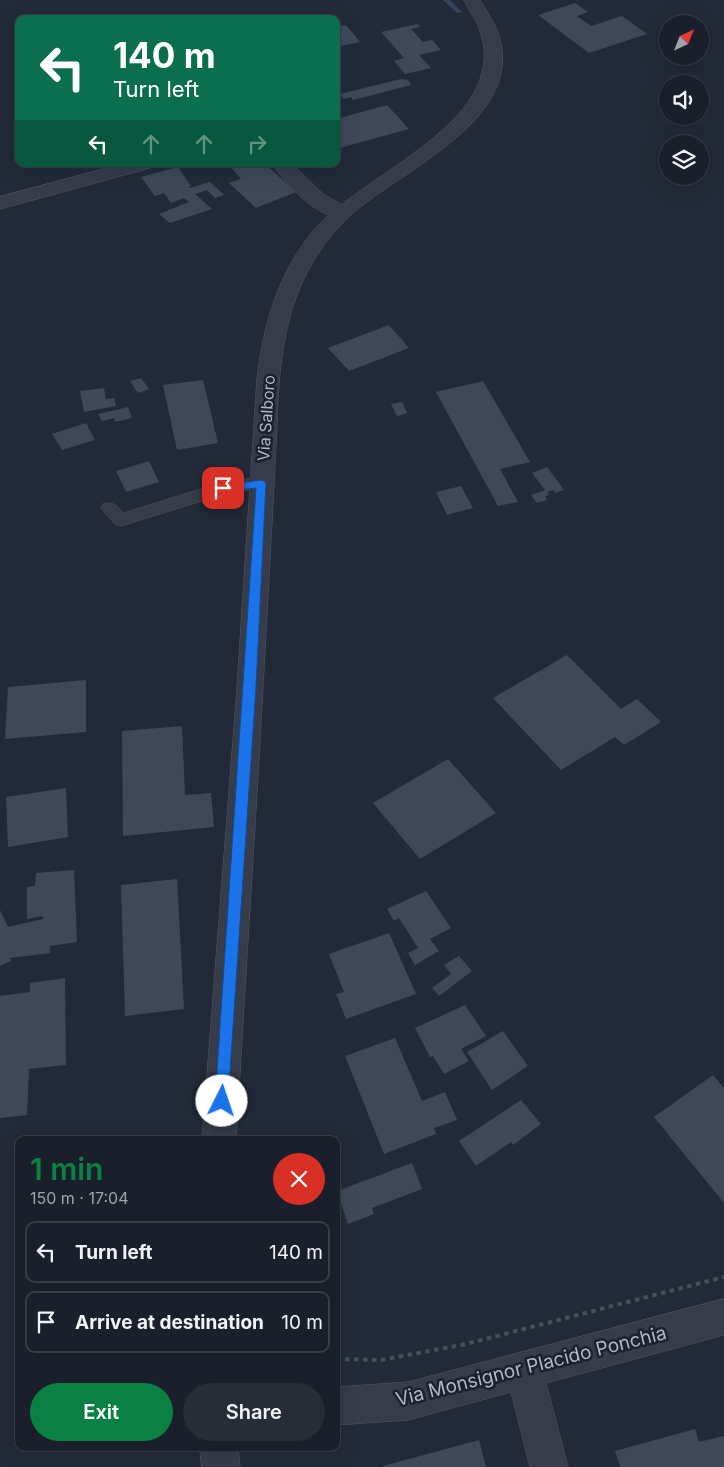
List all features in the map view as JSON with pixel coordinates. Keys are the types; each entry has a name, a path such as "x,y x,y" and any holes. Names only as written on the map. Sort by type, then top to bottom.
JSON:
{"street":[{"name":"Via Salboro","path":"219,1136 272,337 283,298 307,253 322,232 366,193 445,141 462,125 476,107 488,84 492,68 492,52 490,36 482,13 472,0"},
{"path":"0,203 132,167"},
{"path":"285,167 324,206 342,213"},
{"name":"Via Monsignor Placido Ponchia","path":"340,1406 408,1401 724,1317"},
{"path":"524,1371 549,1467"},
{"path":"219,1451 221,1467"}],"lane":[{"path":"109,508 121,520 223,488 262,483"}],"path":[{"path":"340,1359 380,1360 466,1344 724,1277"}],"building":[{"path":"575,3 588,12 577,16 591,26 622,16 647,34 589,53 538,15"},
{"path":"418,24 420,27 411,29 423,42 432,40 441,50 419,55 431,68 405,74 394,61 404,58 381,32"},
{"path":"346,25 360,42 341,46 340,26"},
{"path":"401,79 408,80 411,85 353,100 351,97 343,99 340,94"},
{"path":"387,105 409,129 340,148 340,118"},
{"path":"178,167 191,186 188,187 210,182 224,195 215,198 207,190 195,194 212,209 170,223 159,214 189,202 184,198 171,203 164,193 155,196 141,177"},
{"path":"231,167 268,167 296,192 256,208 229,183 241,179"},
{"path":"389,325 409,348 349,371 328,348"},
{"path":"141,378 149,389 138,393 130,381"},
{"path":"203,380 218,443 177,450 163,385"},
{"path":"483,381 530,462 500,469 518,502 498,506 436,392"},
{"path":"104,388 106,399 114,398 116,406 84,412 80,391"},
{"path":"402,402 407,413 397,416 391,404"},
{"path":"128,407 132,418 115,422 114,418 102,421 98,414"},
{"path":"86,423 95,440 62,450 52,434"},
{"path":"149,461 159,482 126,492 116,471"},
{"path":"547,467 564,490 555,493 553,490 547,492 549,495 545,496 547,500 537,503 531,495 545,490 532,473"},
{"path":"461,486 473,508 447,515 436,492"},
{"path":"567,655 621,709 637,699 661,722 624,745 615,737 561,770 493,698"},
{"path":"86,680 86,732 5,739 8,687"},
{"path":"182,726 185,795 211,793 214,827 123,836 122,731"},
{"path":"448,759 496,813 420,859 373,803"},
{"path":"66,788 68,837 8,847 6,797"},
{"path":"74,870 77,942 50,946 50,953 10,958 11,961 0,966 0,910 8,927 43,919 43,916 27,919 27,887 35,886 36,873"},
{"path":"177,879 184,1009 125,1016 121,885"},
{"path":"426,891 451,928 430,939 439,951 415,965 408,953 418,948 399,918 394,921 387,909"},
{"path":"389,933 416,994 346,1019 336,994 344,992 329,954"},
{"path":"459,956 472,971 439,996 432,988 451,974 444,965"},
{"path":"65,978 66,1065 29,1069 27,1115 0,1118 0,996 30,992 30,983"},
{"path":"465,1005 486,1036 461,1049 469,1061 444,1074 433,1056 430,1057 415,1028"},
{"path":"503,1031 528,1066 492,1090 467,1052"},
{"path":"395,1038 422,1101 445,1092 457,1120 434,1128 436,1134 384,1154 345,1056"},
{"path":"713,1075 724,1088 724,1203 654,1117"},
{"path":"521,1100 541,1124 513,1145 511,1142 476,1166 459,1141"},
{"path":"412,1163 422,1189 372,1208 374,1214 348,1224 340,1200 340,1190"},
{"path":"695,1429 699,1442 724,1436 724,1467 620,1467 615,1451"},
{"path":"479,1440 486,1467 383,1466"}],"waterway":[{"path":"446,0 459,12"}],"route":[{"path":"222,1101 262,483 223,488"}]}
